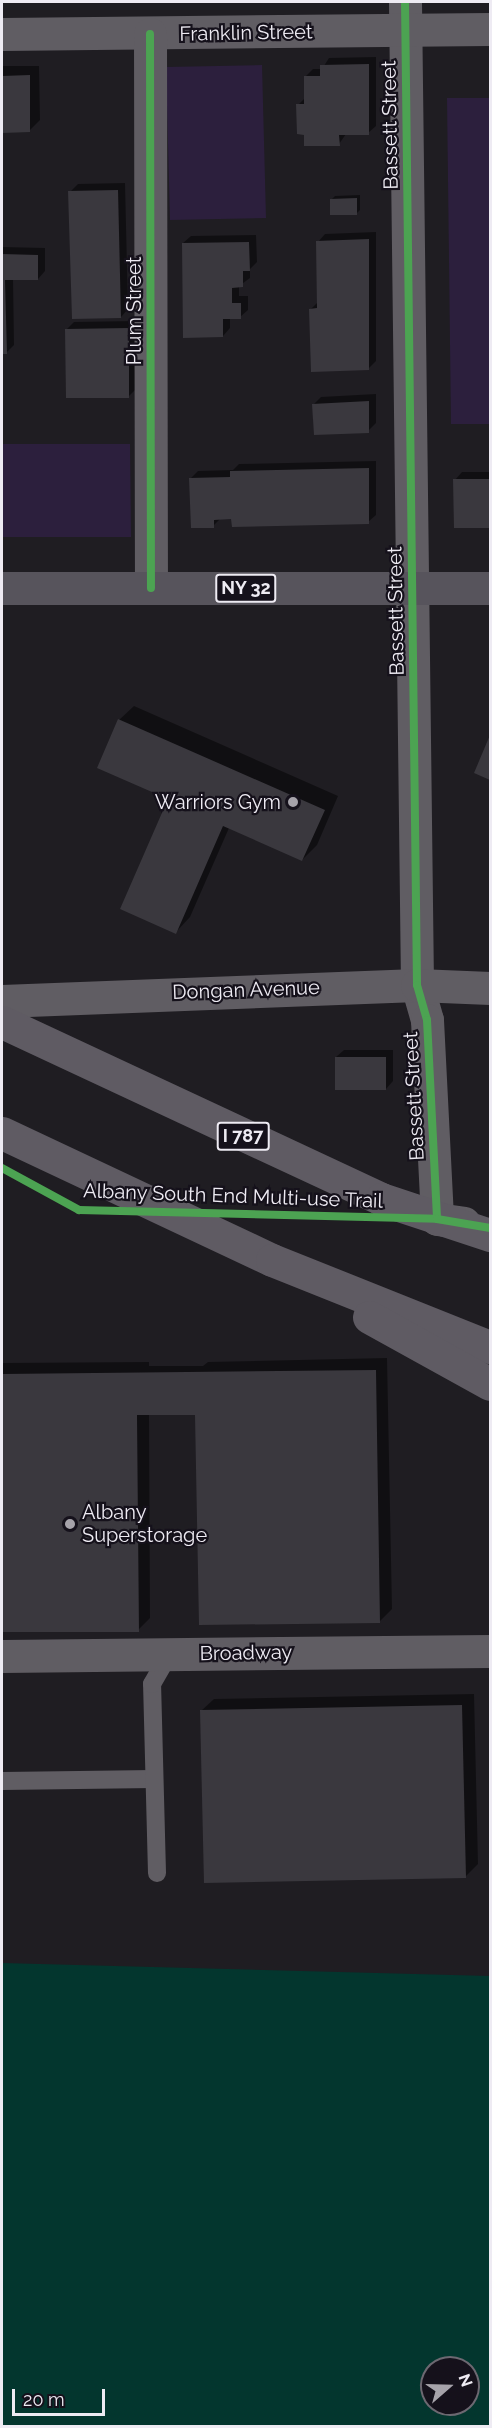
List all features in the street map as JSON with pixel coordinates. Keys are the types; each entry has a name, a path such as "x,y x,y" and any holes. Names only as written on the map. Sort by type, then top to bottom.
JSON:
{"highway":[{"name":"I 787","path":"2,1022 381,1199 490,1235"},
{"path":"2,1133 272,1260 490,1347"},
{"path":"272,1260 427,1352 490,1384"}],"main road":[{"name":"NY 32","path":"2,588 490,588"}],"street":[{"name":"Franklin Street","path":"2,34 150,34 405,16 490,29"},
{"name":"Bassett Street","path":"405,16 417,985 427,1020 437,1219 490,1228"},
{"name":"Plum Street","path":"150,34 151,588"},
{"name":"Dongan Avenue","path":"2,1001 417,985 490,988"},
{"name":"Broadway","path":"2,1656 490,1650"}],"lane":[{"path":"157,1873 152,1684 169,1654"},
{"path":"2,1781 154,1779"}],"shaded area":[{"path":"262,65 266,218 170,220 166,67"},
{"path":"447,98 490,98 490,424 451,424"},
{"path":"2,444 130,444 131,537 2,537"},
{"path":"2,1963 490,1976 490,2426 2,2426"}],"building":[{"path":"369,64 369,135 339,135 340,146 304,146 304,135 297,134 296,104 304,104 304,76 320,76 320,65"},
{"path":"30,75 30,132 2,133 2,76"},
{"path":"118,190 121,318 72,319 68,191"},
{"path":"357,198 357,215 330,215 330,199"},
{"path":"369,239 369,370 311,372 309,309 317,308 316,241"},
{"path":"249,242 250,271 243,271 243,287 232,288 232,303 241,303 241,319 223,319 223,337 183,338 182,243"},
{"path":"2,254 38,255 38,280 5,280 7,354 2,354"},
{"path":"129,328 129,398 66,398 65,329"},
{"path":"369,401 369,433 314,435 312,404"},
{"path":"369,468 369,524 232,527 231,519 214,520 214,528 191,528 189,478 230,477 230,471"},
{"path":"453,479 490,479 490,528 454,528"},
{"path":"118,719 325,810 302,861 223,826 176,934 120,909 168,799 97,768"},
{"path":"490,735 490,780 474,773"},
{"path":"335,1057 386,1057 386,1090 335,1090"},
{"path":"376,1370 380,1623 199,1625 195,1415 137,1415 139,1632 2,1632 2,1374"},
{"path":"462,1705 466,1878 204,1883 200,1710"}],"cycle path":[{"path":"405,2 417,985 427,1020 437,1219"},
{"path":"150,34 151,588"},
{"name":"Albany South End Multi-use Trail","path":"2,1168 79,1210 437,1219 490,1228"}],"place":[{"name":"Warriors Gym","path":"293,802"},
{"name":"Albany Superstorage","path":"70,1524"}]}
